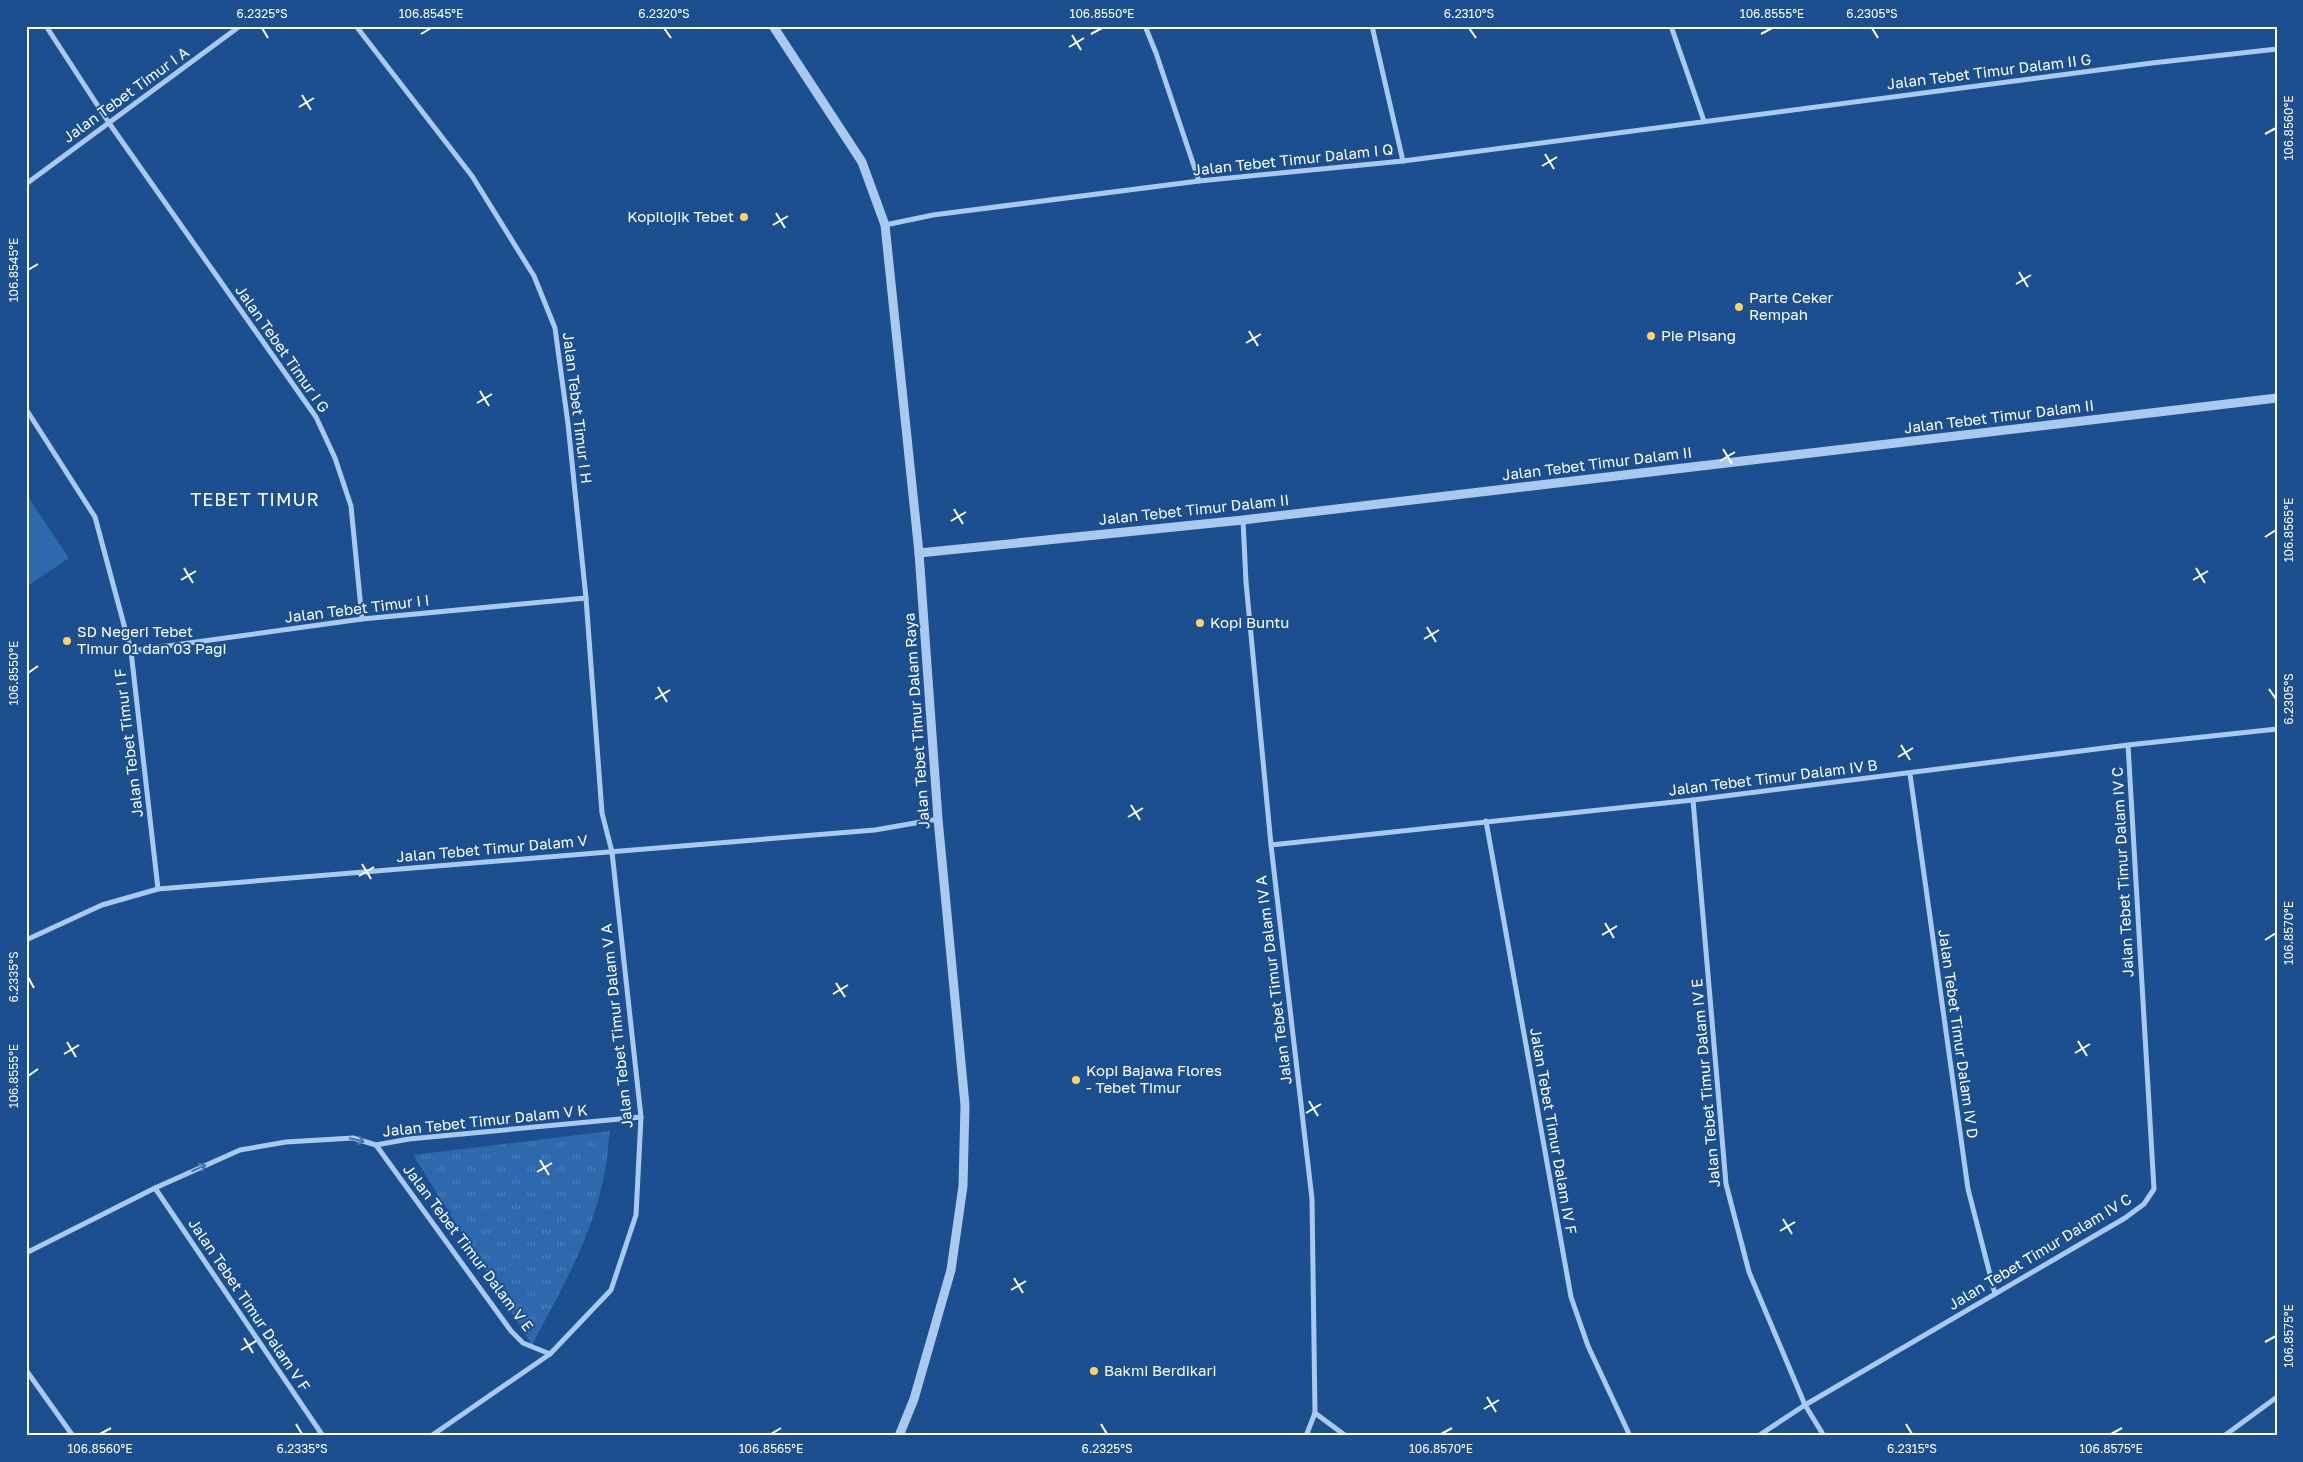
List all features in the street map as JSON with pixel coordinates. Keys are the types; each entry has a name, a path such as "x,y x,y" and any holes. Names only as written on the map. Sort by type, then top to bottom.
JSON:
{"street":[{"name":"Jalan Tebet Timur I G","path":"46,26 108,123 316,417 335,458 351,506 362,620"},
{"name":"Jalan Tebet Timur I A","path":"26,184 240,26"},
{"name":"Jalan Tebet Timur I H","path":"356,26 472,176 538,284 555,328 568,424 586,598 602,813 612,852"},
{"name":"Jalan Tebet Timur Dalam Raya","path":"773,26 862,162 885,225 919,554 938,819 965,1104 963,1186 951,1270 914,1399 899,1436"},
{"path":"1145,26 1200,181"},
{"path":"1372,26 1403,161"},
{"path":"1671,26 1704,121"},
{"name":"Jalan Tebet Timur Dalam II G","path":"1704,121 2277,49"},
{"name":"Jalan Tebet Timur Dalam I Q","path":"885,225 934,216 1200,181 1403,161 1704,121"},
{"name":"Jalan Tebet Timur Dalam II","path":"919,554 1242,520 2277,398"},
{"name":"Jalan Tebet Timur I F","path":"26,409 95,517 131,651 158,889"},
{"name":"Jalan Tebet Timur Dalam IV A","path":"1242,520 1246,582 1271,845 1312,1199 1315,1413 1306,1436"},
{"name":"Jalan Tebet Timur I I","path":"131,651 362,620 586,598"},
{"name":"Jalan Tebet Timur Dalam IV B","path":"1271,845 1693,800 2128,745 2277,729"},
{"name":"Jalan Tebet Timur Dalam IV C","path":"1758,1436 1805,1405 2125,1218 2144,1204 2154,1189 2128,745"},
{"name":"Jalan Tebet Timur Dalam IV D","path":"1910,774 1966,1180 1995,1294"},
{"name":"Jalan Tebet Timur Dalam IV E","path":"1693,800 1726,1184 1749,1272 1805,1405 1824,1436"},
{"name":"Jalan Tebet Timur Dalam V","path":"26,940 102,905 158,889 875,830 938,819"},
{"name":"Jalan Tebet Timur Dalam IV F","path":"1486,821 1570,1297 1588,1346 1630,1436"},
{"name":"Jalan Tebet Timur Dalam V A","path":"431,1436 550,1354 611,1290 636,1215 641,1117 612,852"},
{"name":"Jalan Tebet Timur Dalam V K","path":"26,1253 155,1188 240,1150 286,1142 353,1138 376,1145 409,1139 641,1117"},
{"name":"Jalan Tebet Timur Dalam V E","path":"376,1145 512,1331 523,1343 550,1354"},
{"name":"Jalan Tebet Timur Dalam V F","path":"155,1188 323,1436"},
{"path":"26,1370 72,1436"},
{"path":"2224,1436 2277,1397"},
{"path":"1315,1413 1346,1436"}],"green space":[{"path":"26,494 69,558 26,587"},
{"path":"610,1131 604,1174 591,1223 574,1265 532,1345 413,1155"}],"place":[{"name":"Kopilojik Tebet","path":"744,217"},
{"name":"Parte Ceker Rempah","path":"1739,307"},
{"name":"Pie Pisang","path":"1651,336"},
{"name":"Kopi Buntu","path":"1200,623"},
{"name":"SD Negeri Tebet Timur 01 dan 03 Pagi","path":"67,641"},
{"name":"Kopi Bajawa Flores - Tebet Timur","path":"1076,1080"},
{"name":"Bakmi Berdikari","path":"1094,1371"}],"district":[{"name":"TEBET TIMUR","path":"255,500"}]}
